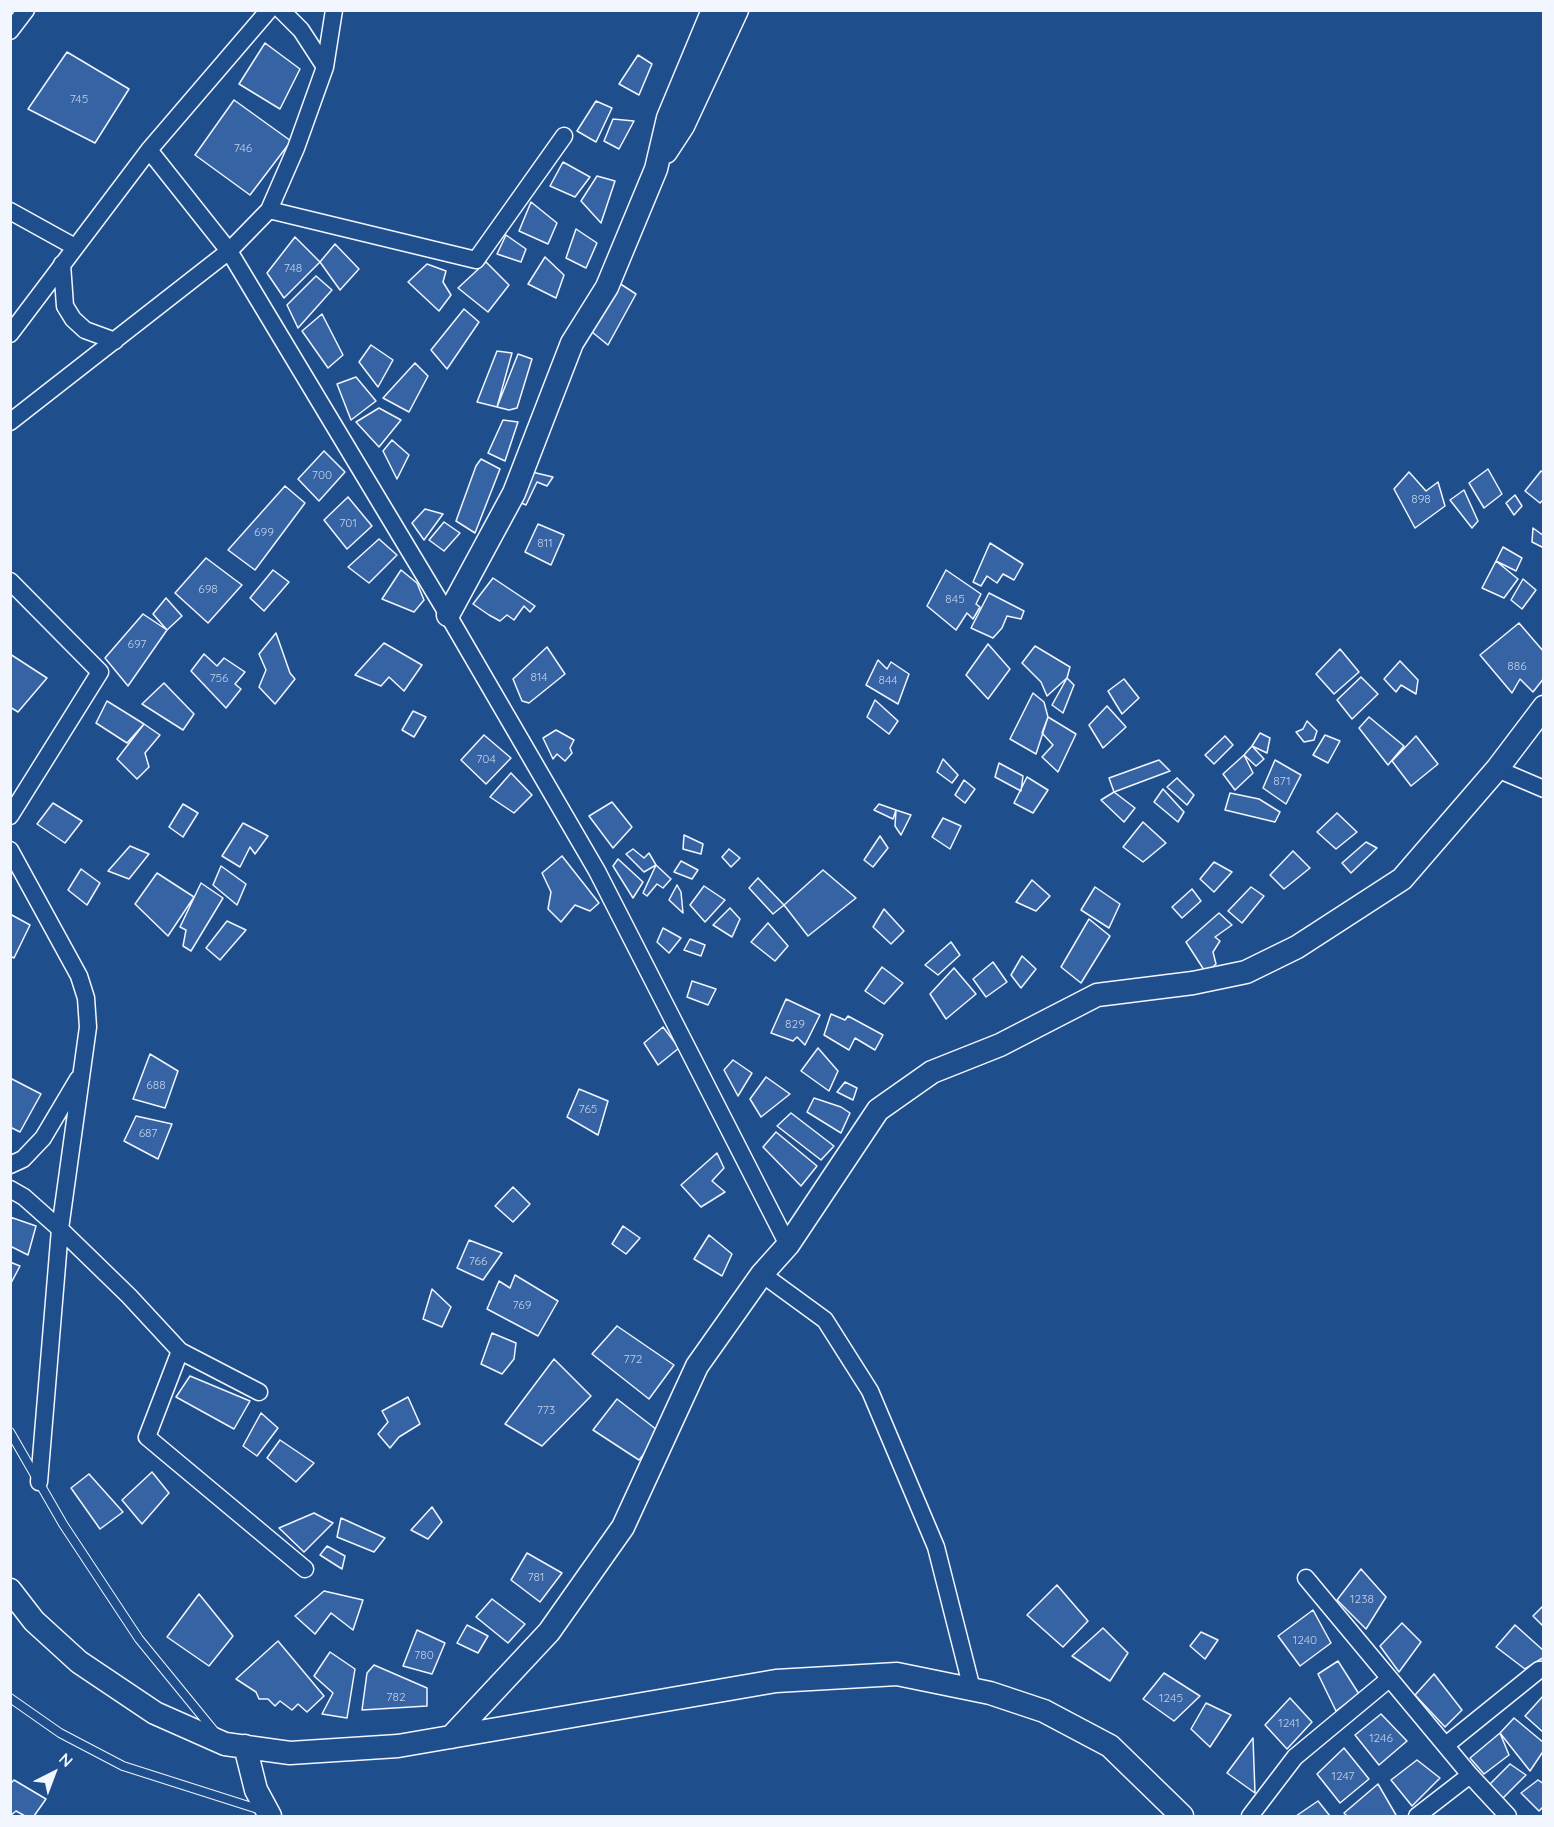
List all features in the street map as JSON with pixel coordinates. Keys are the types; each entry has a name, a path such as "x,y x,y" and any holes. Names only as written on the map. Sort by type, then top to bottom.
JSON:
{"street":[{"path":"10,31 26,10"},
{"path":"10,334 149,150 269,10"},
{"path":"281,10 301,30 325,67"},
{"path":"10,422 229,251 269,210 296,148 325,67 333,10"},
{"path":"656,169 668,118 713,10"},
{"path":"448,615 514,493 572,343 607,287 656,169 682,126 736,10"},
{"path":"269,210 476,260 564,136"},
{"path":"149,150 229,251 448,615 597,871 788,1245"},
{"path":"10,211 75,247"},
{"path":"62,264 65,306 73,319 85,330 115,341"},
{"path":"10,581 100,672 10,816"},
{"path":"451,1737 549,1632 623,1527 697,1366 762,1274 788,1245 878,1110 932,1072 1000,1045 1097,995 1246,972 1297,947 1402,879 1497,769 1544,707"},
{"path":"1497,769 1544,789"},
{"path":"10,850 79,976 86,998 88,1027 60,1229 39,1482"},
{"path":"10,1165 23,1159 43,1138 81,1073"},
{"path":"10,1189 24,1197 60,1229 129,1296 180,1351 259,1392"},
{"path":"762,1274 825,1320 870,1391 936,1547 972,1689"},
{"path":"180,1351 147,1437 305,1569"},
{"path":"1306,1578 1470,1775 1508,1816"},
{"path":"10,1590 34,1621 79,1662 155,1713 235,1745 290,1753 398,1746 776,1681 897,1674 990,1693 1044,1711 1110,1746 1182,1816"},
{"path":"1446,1745 1539,1670 1544,1670"},
{"path":"1250,1816 1295,1757 1389,1679"},
{"path":"235,1745 269,1814"},
{"path":"1417,1816 1470,1775"}],"lane":[{"path":"10,1432 63,1524 139,1639 235,1745"},
{"path":"10,1698 60,1733 123,1766 269,1814"}],"building":[{"path":"265,43 300,69 280,109 239,84"},
{"path":"67,52 129,89 95,143 28,109"},
{"path":"638,55 652,64 639,95 619,84"},
{"path":"234,100 291,141 250,195 195,155"},
{"path":"596,101 612,108 596,142 577,131"},
{"path":"613,119 634,121 619,149 604,141"},
{"path":"563,162 590,177 575,197 550,186"},
{"path":"597,176 615,181 601,223 581,201"},
{"path":"531,202 557,223 548,244 519,231"},
{"path":"576,229 597,243 586,268 566,258"},
{"path":"506,235 526,249 521,262 497,254"},
{"path":"295,237 320,262 284,298 267,273"},
{"path":"335,244 359,269 340,290 320,262"},
{"path":"545,257 564,275 556,298 528,284"},
{"path":"486,262 509,285 488,312 458,288"},
{"path":"427,264 446,271 443,282 451,295 439,311 408,282"},
{"path":"316,276 332,290 298,328 287,305"},
{"path":"619,283 636,294 608,345 592,332"},
{"path":"464,309 479,322 447,369 431,350"},
{"path":"322,314 343,355 328,368 302,331"},
{"path":"371,345 393,360 378,387 359,362"},
{"path":"497,351 512,353 497,407 477,402"},
{"path":"518,354 532,359 517,408 509,410 497,407"},
{"path":"415,363 428,376 409,412 383,398"},
{"path":"356,377 376,401 351,420 337,384"},
{"path":"379,408 401,420 379,447 356,422"},
{"path":"503,420 518,422 505,461 488,453"},
{"path":"392,440 409,455 397,479 383,451"},
{"path":"324,451 345,472 319,501 298,479"},
{"path":"481,459 500,469 475,533 456,521 476,466"},
{"path":"1488,469 1502,494 1484,508 1469,483"},
{"path":"1541,471 1544,473 1544,499 1540,503 1525,491"},
{"path":"532,472 553,477 547,486 537,482 526,505 519,502"},
{"path":"1409,472 1426,491 1438,482 1445,506 1415,528 1394,489"},
{"path":"285,486 305,503 255,570 228,550"},
{"path":"1464,490 1478,521 1472,528 1450,500"},
{"path":"1515,495 1522,506 1514,515 1506,503"},
{"path":"348,497 372,526 347,549 324,520"},
{"path":"425,509 443,514 424,540 412,523"},
{"path":"444,522 460,533 444,551 429,540"},
{"path":"538,524 564,535 551,565 525,552"},
{"path":"1533,528 1544,536 1544,548 1532,542"},
{"path":"379,539 397,555 369,583 348,567"},
{"path":"990,543 1023,564 1014,580 1003,574 997,583 987,576 981,586 973,582"},
{"path":"1503,547 1522,558 1516,571 1496,561"},
{"path":"206,558 242,585 208,623 175,593"},
{"path":"1496,561 1518,579 1504,598 1482,588"},
{"path":"273,570 289,582 264,611 250,598"},
{"path":"401,570 417,583 424,600 414,612 382,599"},
{"path":"946,570 981,594 976,604 980,607 973,619 967,613 956,630 927,606"},
{"path":"493,578 535,606 530,612 524,606 514,620 507,615 500,621 489,615 473,604"},
{"path":"1523,579 1536,590 1522,609 1511,600"},
{"path":"989,593 1024,611 1021,619 1007,616 1002,628 993,638 971,628"},
{"path":"166,598 182,616 167,630 153,614"},
{"path":"143,614 167,630 128,686 105,658"},
{"path":"1519,623 1544,652 1544,678 1533,692 1520,679 1512,693 1480,655"},
{"path":"276,633 290,673 295,679 275,704 259,687 266,670 259,654"},
{"path":"384,643 422,665 404,691 389,677 381,686 355,675"},
{"path":"988,644 1010,669 988,699 966,675"},
{"path":"1035,646 1070,667 1067,678 1047,696 1041,682 1022,663"},
{"path":"547,647 565,674 529,703 522,701 513,679"},
{"path":"1340,649 1359,672 1334,694 1316,674"},
{"path":"10,654 47,678 18,712 10,707"},
{"path":"204,654 217,666 224,658 245,672 235,684 241,689 226,708 191,671"},
{"path":"878,660 887,669 891,662 909,674 898,704 866,685"},
{"path":"1400,661 1418,680 1416,694 1401,685 1396,692 1384,679"},
{"path":"1361,677 1378,694 1352,719 1337,700"},
{"path":"1067,678 1074,685 1063,713 1052,705"},
{"path":"1124,679 1139,698 1122,714 1108,691"},
{"path":"164,683 194,714 183,730 142,704"},
{"path":"1033,693 1044,702 1048,717 1036,754 1010,739"},
{"path":"875,700 898,721 889,734 867,717"},
{"path":"107,701 144,724 127,743 96,723"},
{"path":"1107,706 1126,727 1103,748 1089,725"},
{"path":"413,711 426,717 414,737 402,730"},
{"path":"1048,717 1076,734 1058,772 1042,757 1053,745 1042,733"},
{"path":"1369,717 1404,746 1388,765 1359,728"},
{"path":"1307,721 1317,731 1314,740 1304,742 1296,732 1303,729"},
{"path":"144,724 160,735 145,753 149,767 137,779 117,759"},
{"path":"556,730 574,740 570,748 572,753 565,761 557,754 553,759 543,738"},
{"path":"1260,733 1270,738 1267,753 1252,746"},
{"path":"484,735 511,758 486,784 461,760"},
{"path":"1325,735 1340,741 1328,763 1313,755"},
{"path":"1225,736 1233,745 1214,764 1205,755"},
{"path":"1416,736 1438,764 1411,786 1392,761"},
{"path":"1252,746 1264,759 1256,766 1244,755"},
{"path":"1244,755 1253,773 1235,790 1223,774"},
{"path":"943,759 958,775 952,783 937,772"},
{"path":"1159,760 1170,771 1114,792 1109,778"},
{"path":"1275,760 1301,775 1286,804 1263,788"},
{"path":"999,763 1023,776 1021,791 995,777"},
{"path":"511,773 532,795 514,813 490,797"},
{"path":"1027,777 1048,790 1033,813 1014,803"},
{"path":"1177,778 1194,795 1187,805 1167,787"},
{"path":"964,780 975,789 965,803 955,795"},
{"path":"1163,789 1184,812 1178,822 1154,802"},
{"path":"1114,792 1135,808 1124,822 1101,800"},
{"path":"1230,793 1259,799 1280,812 1275,822 1225,810"},
{"path":"612,802 632,827 613,848 589,816"},
{"path":"53,803 82,821 65,843 37,824"},
{"path":"183,804 198,813 183,837 169,827"},
{"path":"879,804 896,810 893,819 874,810"},
{"path":"896,810 911,815 901,835 895,826"},
{"path":"1337,813 1357,832 1336,849 1317,832"},
{"path":"943,818 961,826 950,849 932,837"},
{"path":"1143,822 1166,843 1143,862 1123,847"},
{"path":"243,823 268,836 255,854 250,847 240,867 222,856"},
{"path":"684,835 703,844 701,854 683,849"},
{"path":"880,836 888,848 873,867 864,860"},
{"path":"1366,842 1377,848 1351,873 1342,863"},
{"path":"130,846 149,854 129,879 108,871"},
{"path":"633,849 644,858 649,853 656,865 644,872 626,854"},
{"path":"729,849 740,858 731,867 722,857"},
{"path":"1293,851 1310,868 1284,889 1270,875"},
{"path":"562,856 599,903 590,911 575,905 561,922 548,909 551,892 542,873"},
{"path":"618,859 643,882 633,898 613,866"},
{"path":"681,861 698,870 692,879 674,872"},
{"path":"1214,862 1232,872 1214,892 1200,879"},
{"path":"656,865 671,879 663,888 657,884 647,896 643,893"},
{"path":"221,866 246,884 237,905 213,885"},
{"path":"81,869 100,883 87,905 68,890"},
{"path":"823,870 856,898 808,936 784,905"},
{"path":"157,873 194,897 168,936 135,904"},
{"path":"758,878 784,905 773,914 749,888"},
{"path":"1032,880 1050,896 1036,911 1016,902"},
{"path":"201,883 223,898 191,951 183,946 186,930 180,927"},
{"path":"677,885 681,892 683,913 669,900"},
{"path":"704,886 725,900 705,922 690,905"},
{"path":"1095,887 1120,904 1109,928 1081,910"},
{"path":"1251,887 1264,896 1242,923 1228,911"},
{"path":"1192,889 1201,901 1182,918 1172,907"},
{"path":"730,908 740,919 732,937 713,925"},
{"path":"884,909 904,931 891,944 873,927"},
{"path":"1219,913 1232,925 1215,937 1220,941 1213,952 1216,964 1206,973 1186,942"},
{"path":"10,914 30,925 14,958 10,956"},
{"path":"1089,919 1110,936 1081,983 1061,967"},
{"path":"227,921 246,930 220,960 206,948"},
{"path":"768,923 788,946 775,961 751,942"},
{"path":"663,928 681,938 669,953 657,942"},
{"path":"690,939 705,945 701,956 684,950"},
{"path":"951,942 960,955 938,975 925,965"},
{"path":"1022,956 1036,969 1021,988 1011,975"},
{"path":"993,962 1007,982 986,997 973,979"},
{"path":"882,967 903,983 884,1004 865,991"},
{"path":"954,968 976,994 946,1019 930,994"},
{"path":"692,981 716,989 708,1005 687,997"},
{"path":"786,999 820,1015 805,1045 797,1037 793,1041 771,1033"},
{"path":"831,1014 845,1020 848,1016 883,1035 875,1050 855,1038 849,1050 824,1035"},
{"path":"663,1027 679,1048 658,1065 644,1043"},
{"path":"818,1048 838,1071 829,1091 801,1071"},
{"path":"150,1054 178,1071 165,1108 133,1099"},
{"path":"733,1060 752,1073 738,1096 724,1070"},
{"path":"766,1077 790,1094 761,1117 750,1099"},
{"path":"10,1078 41,1094 20,1132 10,1127"},
{"path":"845,1082 857,1088 853,1100 837,1092"},
{"path":"579,1089 608,1101 598,1135 567,1117"},
{"path":"814,1098 841,1107 850,1113 841,1133 807,1112"},
{"path":"791,1113 834,1146 821,1160 777,1126"},
{"path":"136,1116 172,1124 158,1159 124,1141"},
{"path":"776,1132 817,1166 801,1186 763,1147"},
{"path":"717,1153 724,1168 712,1181 725,1192 701,1207 681,1185"},
{"path":"513,1187 530,1204 513,1222 495,1206"},
{"path":"10,1217 36,1226 28,1255 10,1246"},
{"path":"623,1226 640,1238 626,1254 612,1244"},
{"path":"709,1235 732,1254 722,1276 694,1259"},
{"path":"469,1240 502,1253 483,1280 457,1268"},
{"path":"10,1262 20,1266 10,1285"},
{"path":"515,1275 558,1301 538,1336 487,1309 499,1281 510,1288"},
{"path":"432,1289 451,1307 442,1327 423,1319"},
{"path":"617,1326 674,1365 649,1399 592,1354"},
{"path":"492,1333 516,1343 514,1359 502,1374 481,1364"},
{"path":"554,1359 591,1396 542,1446 505,1424"},
{"path":"190,1376 250,1401 234,1429 176,1397"},
{"path":"408,1397 420,1424 399,1437 390,1448 378,1434 388,1422 382,1411"},
{"path":"617,1399 661,1433 639,1460 593,1430"},
{"path":"261,1413 278,1428 257,1456 243,1446"},
{"path":"280,1440 314,1463 296,1482 267,1458"},
{"path":"152,1472 169,1493 142,1524 122,1500"},
{"path":"89,1474 123,1512 100,1529 71,1488"},
{"path":"432,1507 442,1522 428,1539 411,1530"},
{"path":"314,1513 333,1523 304,1552 279,1528"},
{"path":"341,1518 385,1538 374,1552 337,1537"},
{"path":"327,1546 345,1556 342,1569 320,1555"},
{"path":"527,1553 562,1573 540,1602 511,1580"},
{"path":"1361,1569 1386,1597 1366,1629 1337,1600"},
{"path":"1057,1585 1088,1621 1063,1647 1027,1615"},
{"path":"324,1591 363,1600 353,1630 331,1613 315,1634 295,1616"},
{"path":"199,1594 233,1636 209,1666 167,1637"},
{"path":"492,1599 525,1624 508,1643 476,1617"},
{"path":"1544,1605 1544,1627 1533,1616"},
{"path":"1313,1610 1331,1643 1300,1666 1278,1636"},
{"path":"1402,1623 1421,1642 1399,1672 1380,1646"},
{"path":"467,1625 488,1636 478,1653 457,1643"},
{"path":"1515,1625 1544,1651 1544,1657 1525,1669 1496,1647"},
{"path":"1103,1628 1128,1653 1110,1681 1072,1656"},
{"path":"417,1630 445,1643 432,1674 403,1666"},
{"path":"1201,1632 1218,1640 1205,1659 1190,1646"},
{"path":"278,1641 324,1696 307,1712 298,1704 292,1710 280,1701 275,1706 268,1699 259,1699 256,1692 236,1679"},
{"path":"330,1652 355,1669 347,1718 322,1714 333,1693 314,1676"},
{"path":"1338,1661 1359,1694 1336,1711 1318,1674"},
{"path":"374,1665 427,1688 427,1706 362,1710 367,1673"},
{"path":"1164,1673 1200,1696 1174,1721 1143,1699"},
{"path":"1434,1674 1462,1710 1445,1727 1415,1695"},
{"path":"1544,1695 1544,1733 1525,1716"},
{"path":"1290,1698 1312,1722 1287,1749 1265,1725"},
{"path":"1206,1703 1231,1715 1210,1747 1191,1729"},
{"path":"1381,1714 1407,1741 1379,1765 1355,1735"},
{"path":"1514,1718 1544,1743 1544,1750 1530,1771 1500,1733"},
{"path":"1500,1733 1509,1755 1484,1774 1470,1758"},
{"path":"1253,1738 1255,1793 1227,1773"},
{"path":"1344,1748 1369,1779 1340,1803 1317,1774"},
{"path":"1417,1760 1440,1778 1412,1806 1391,1780"},
{"path":"1510,1764 1526,1775 1502,1799 1489,1785"},
{"path":"14,1780 46,1799 34,1816 25,1816 16,1811 10,1816 10,1784"},
{"path":"1538,1780 1544,1784 1544,1806 1539,1811 1521,1793"},
{"path":"1378,1784 1396,1815 1347,1816 1344,1813"},
{"path":"1318,1801 1330,1816 1296,1816"}]}
